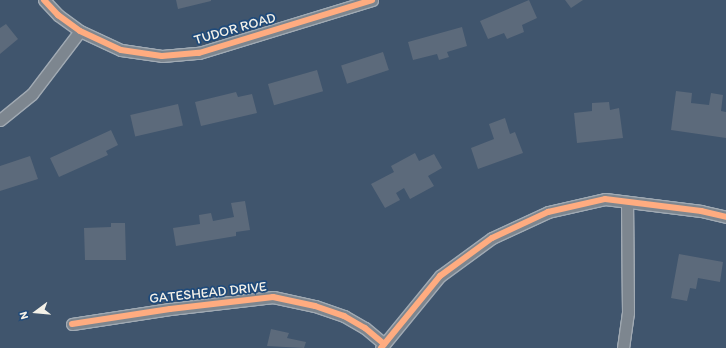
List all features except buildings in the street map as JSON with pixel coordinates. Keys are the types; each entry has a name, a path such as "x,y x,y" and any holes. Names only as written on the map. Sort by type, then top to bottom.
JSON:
{"street":[{"name":"TUDOR ROAD","path":"44,0 58,14 80,31 121,50 162,56 199,53 372,0"},
{"path":"0,120 32,94 80,31"},
{"path":"382,346 440,276 492,238 548,212 605,199 627,203 701,211 726,217"},
{"path":"623,348 628,313 627,203"},
{"name":"GATESHEAD DRIVE","path":"72,324 177,308 272,297 315,306 344,316 365,328 382,346"}],"cycle path":[{"path":"44,0 58,15 80,31 121,50 162,56 199,53 372,0"},
{"path":"381,348 440,276 492,238 548,212 605,199 701,211 726,217"},
{"path":"72,324 170,309 273,297 315,306 344,316 365,328 384,344"}]}
